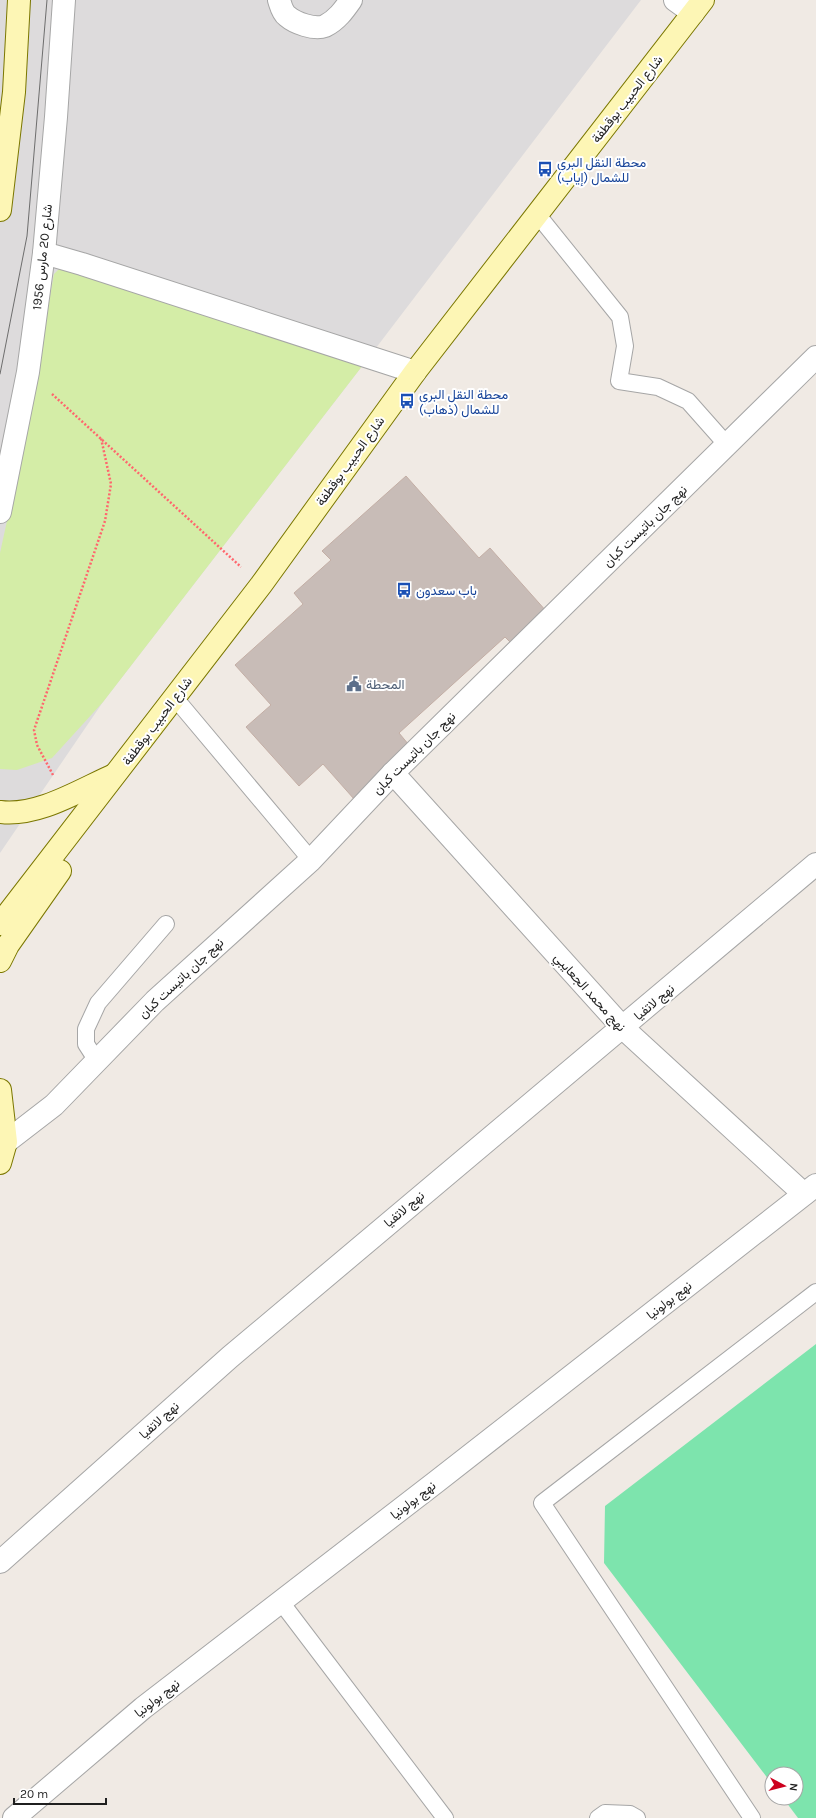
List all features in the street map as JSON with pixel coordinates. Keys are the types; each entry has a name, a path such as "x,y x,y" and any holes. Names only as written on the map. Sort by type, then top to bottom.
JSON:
{"main road":[{"path":"0,210 3,167 15,79 19,0"},
{"name":"شارع الحبيب بوقطفة","path":"0,924 261,585 415,372 698,6"},
{"path":"0,961 8,945 114,795 141,742"},
{"path":"0,812 26,811 48,805 117,774"},
{"path":"0,1090 3,1153"}],"street":[{"name":"شارع 20 مارس 1956","path":"0,512 28,372 44,253 64,0"},
{"path":"279,0 281,8 286,16 308,26 323,27 340,15 351,0"},
{"path":"675,0 698,6"},
{"path":"44,253 415,372"},
{"name":"نهج جان باتيست كبان","path":"3,1153 54,1105 155,1001 311,860 393,773 816,357"},
{"name":"نهج محمد الجعايبي","path":"393,773 623,1028 810,1190"},
{"name":"نهج لاتفيا","path":"0,1562 230,1357 411,1203 623,1028 816,864"},
{"name":"نهج بولونيا","path":"14,1818 143,1708 810,1190"}],"lane":[{"path":"537,214 620,317 625,346 619,382 658,387 688,401 727,445"},
{"path":"175,698 311,860"},
{"path":"97,1061 86,1044 86,1029 98,1004 166,924"},
{"path":"752,1818 542,1503 816,1292"},
{"path":"281,1602 445,1818"},
{"path":"598,1818 605,1813 630,1814 637,1818"}],"path":[{"path":"28,372 261,585"},
{"path":"65,797 37,745 34,730 105,521 111,484 101,438"}],"shaded area":[{"path":"0,0 641,0 363,365 103,702 0,853"}],"green space":[{"path":"68,260 363,365 103,702 52,758 17,770 0,769 0,553 24,443 54,274"},
{"path":"816,1344 816,1818 798,1818 789,1806 804,1806 804,1766 764,1766 764,1773 604,1563 605,1506"}],"building":[{"path":"406,476 479,558 490,548 547,612 512,644 505,637 399,733 409,745 354,799 323,764 299,786 246,727 271,705 235,665 303,604 294,593 331,560 322,551"}],"tram line":[{"path":"0,374 27,236 47,0"}],"place":[{"name":"محطة النقل البري للشمال (إياب)","path":"545,169"},
{"name":"محطة النقل البري للشمال (ذهاب)","path":"407,401"},
{"name":"باب سعدون","path":"404,590"},
{"name":"المحطة","path":"354,684"}]}
